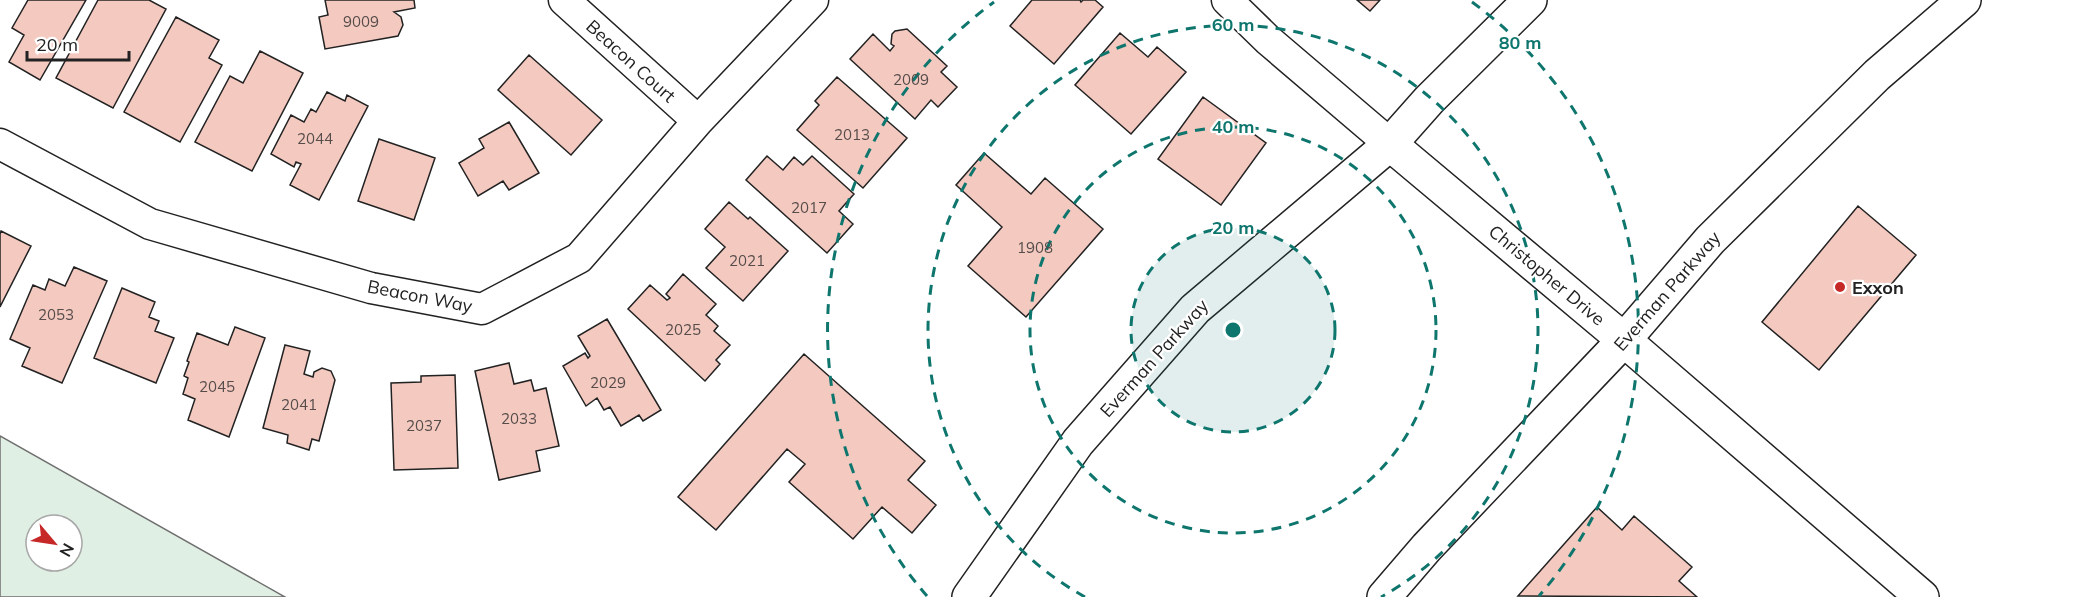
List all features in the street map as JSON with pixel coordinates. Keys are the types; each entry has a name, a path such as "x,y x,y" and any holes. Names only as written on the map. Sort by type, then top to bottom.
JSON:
{"main road":[{"name":"Everman Parkway","path":"969,597 1078,441 1195,309 1390,144 1429,100 1530,0"},
{"name":"Everman Parkway","path":"1384,597 1428,547 1624,340 1710,240 1877,75 1964,0"},
{"name":"Christopher Drive","path":"1390,144 1624,340 1922,597"}],"street":[{"name":"Beacon Court","path":"564,0 698,121"},
{"name":"Beacon Way","path":"0,144 150,224 371,288 482,309 579,258 698,121 813,0"},
{"name":"Christopher Drive","path":"1227,0 1268,40 1390,144"}],"green space":[{"path":"0,436 285,597 0,597"}],"building":[{"path":"28,0 86,0 40,80 9,62 24,35 12,28"},
{"path":"98,0 149,0 166,9 113,108 56,78"},
{"path":"325,0 414,0 415,8 394,12 401,17 403,25 398,36 325,49 319,17 328,15"},
{"path":"1032,0 1080,0 1081,2 1095,0 1103,7 1054,64 1010,26"},
{"path":"1357,0 1380,0 1370,11"},
{"path":"176,17 219,40 209,58 222,65 180,142 124,112"},
{"path":"907,29 947,66 941,72 957,87 938,107 931,100 915,119 850,59 873,34 890,51 894,46 891,44 892,34 895,31"},
{"path":"1120,33 1148,57 1157,47 1186,72 1131,134 1075,85"},
{"path":"260,51 303,73 252,171 195,142 230,76 243,83"},
{"path":"529,55 602,120 571,155 498,90"},
{"path":"837,77 907,138 863,188 797,130 819,105 815,101"},
{"path":"327,92 345,101 347,95 368,106 319,200 290,185 301,164 296,162 294,167 271,154 291,115 304,122 311,109 316,112"},
{"path":"1203,97 1266,143 1221,205 1158,159"},
{"path":"509,122 539,173 509,190 503,181 478,196 459,163 484,148 479,139"},
{"path":"379,139 435,158 414,220 358,201"},
{"path":"984,153 1031,194 1045,178 1103,229 1026,317 968,266 1002,227 956,185"},
{"path":"767,156 783,170 794,157 803,165 812,156 854,194 839,211 853,224 827,253 746,180"},
{"path":"729,202 748,219 750,217 788,251 743,301 706,268 725,247 705,229"},
{"name":"Exxon","path":"1858,206 1916,255 1819,370 1762,322"},
{"path":"1,231 31,246 0,307 0,234"},
{"path":"74,267 107,281 62,383 22,366 30,348 10,339 33,285 45,290 49,279 65,286"},
{"path":"683,274 716,304 706,315 718,326 714,331 730,345 716,360 720,364 705,381 628,309 650,285 667,300 670,298 666,294"},
{"path":"122,288 155,302 149,317 159,321 155,331 174,338 156,383 94,358"},
{"path":"607,319 661,410 643,421 639,415 621,426 610,407 604,410 597,398 586,406 563,366 585,353 588,358 590,356 578,336"},
{"path":"235,327 265,338 229,437 188,420 195,399 183,394 188,378 184,376 189,362 187,361 197,333 228,345"},
{"path":"285,345 310,351 304,374 313,377 314,372 322,368 331,371 335,380 319,441 312,439 309,450 287,443 288,435 263,428"},
{"path":"804,354 925,461 908,480 936,505 912,533 882,507 853,539 789,482 805,464 787,449 716,530 678,497"},
{"path":"509,363 514,384 531,380 534,391 546,388 559,446 536,451 540,471 499,480 475,371"},
{"path":"455,375 458,468 394,470 391,383 421,382 421,376"},
{"path":"1597,507 1622,530 1634,516 1692,567 1679,581 1697,597 1518,596"}],"place":[{"name":"Exxon","path":"1840,287"}]}
